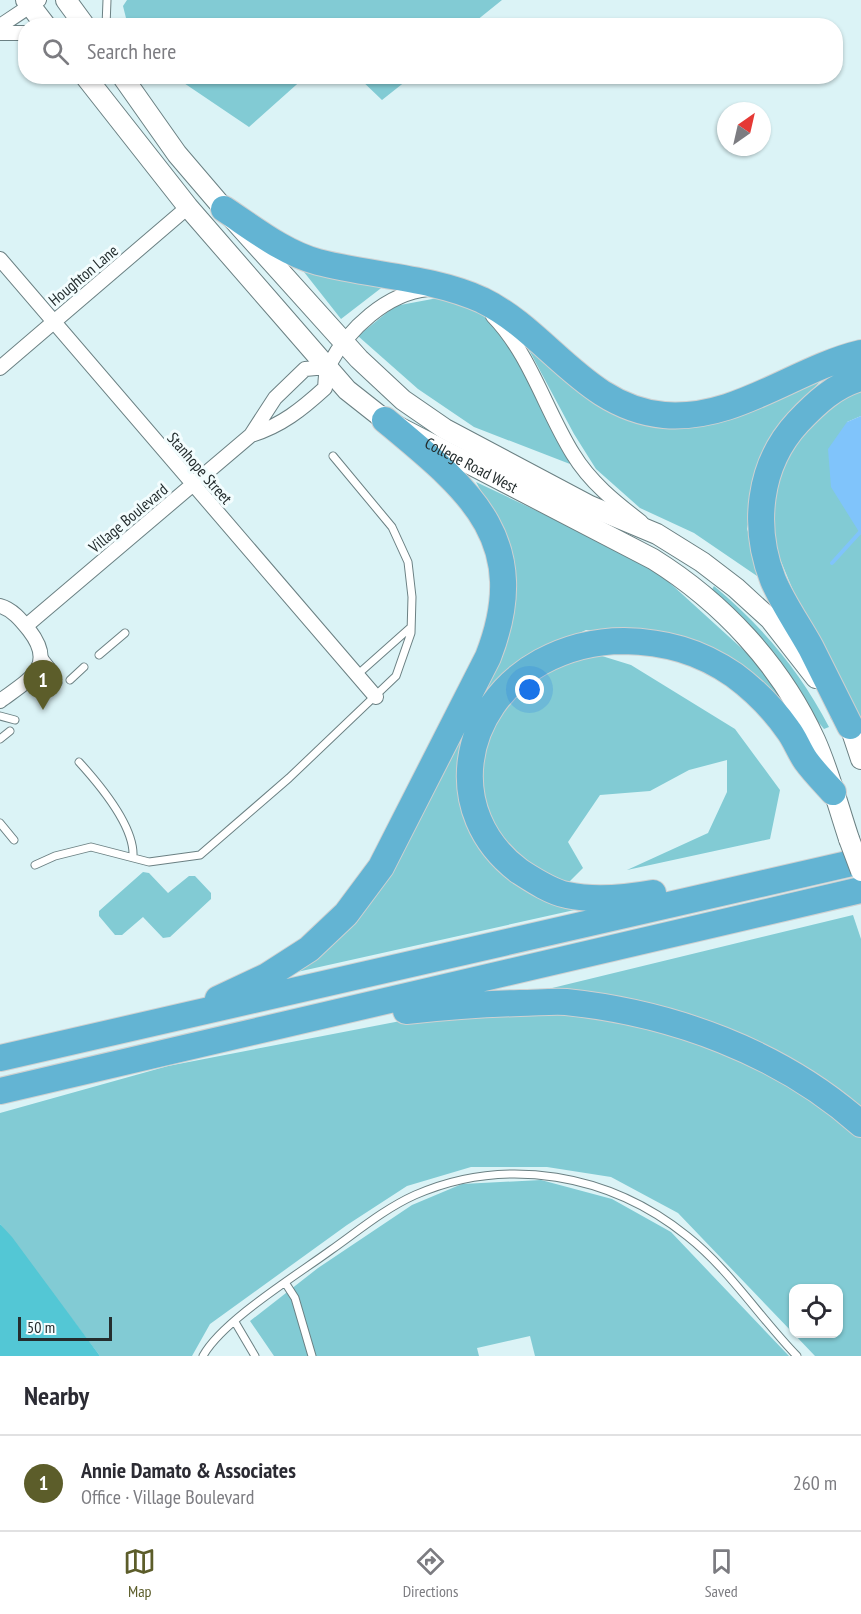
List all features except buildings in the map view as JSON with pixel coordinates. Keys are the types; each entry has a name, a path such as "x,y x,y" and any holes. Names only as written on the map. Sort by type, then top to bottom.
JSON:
{"highway":[{"path":"224,208 294,254 318,262 449,288 483,301 514,322 588,385 611,399 636,409 663,415 692,415 717,410 861,352"},
{"path":"850,726 773,581 760,539 761,507 769,468 787,434 819,401 851,381 861,378"},
{"path":"184,1015 267,976 309,949 346,915 381,867 488,657 500,627 504,595 500,563 491,531 477,504 439,465 385,420"},
{"path":"758,885 678,889 622,899 567,895 532,880 500,857 481,828 470,788 470,758 480,724 497,697 523,672 563,651 606,641 656,642 698,653 735,676 763,701 788,729 806,760 832,792"},
{"path":"0,1058 758,885 855,850"},
{"path":"0,1091 861,890"},
{"path":"292,1024 462,1005 564,1002 643,1015 709,1035 779,1065 838,1103 861,1124"}],"street":[{"path":"66,0 79,18"},
{"path":"0,26 32,2 41,18"},
{"path":"0,33 18,33"},
{"name":"College Road West","path":"91,84 189,207 347,390 385,420 632,546 672,571 710,600 752,643 799,710 815,741 861,871"},
{"name":"College Road West","path":"128,84 177,154 224,208 344,343 404,400 446,429 590,506 657,534 702,562 736,588 770,619 802,658 850,726 861,759"},
{"name":"Houghton Lane","path":"0,368 189,207"},
{"name":"Stanhope Street","path":"0,259 376,697"},
{"path":"449,288 478,305 503,326 513,340 573,454 589,477 610,498 657,534"},
{"name":"Village Boulevard","path":"251,435 281,423 325,387 327,367 344,343 378,307 399,295 421,290 449,288"},
{"name":"Village Boulevard","path":"26,626 251,435 275,398 305,369 327,367"},
{"path":"0,606 15,614 26,626 40,644 43,656 40,667 0,702"}],"lane":[{"path":"106,18 107,0"},
{"path":"36,865 55,856 91,847 150,862 200,855 289,778 396,676 411,627 412,597 408,562 392,527 333,456"},
{"path":"357,675 411,627"},
{"path":"99,655 125,633"},
{"path":"43,656 54,670 58,683"},
{"path":"72,678 84,667"},
{"path":"0,716 15,720"},
{"path":"1,738 10,731"},
{"path":"79,762 103,788 134,843 133,857"},
{"path":"0,823 14,840"},
{"path":"203,1356 210,1343 235,1322 381,1214 414,1196 448,1183 487,1175 559,1176 592,1184 655,1212 689,1237 797,1356"},
{"path":"285,1284 295,1298 312,1356"},
{"path":"235,1322 255,1356"}],"shaded area":[{"path":"127,0 502,0 480,18 126,18 123,6"},
{"path":"185,84 297,84 249,127"},
{"path":"365,84 402,84 382,100"},
{"path":"293,258 389,282 341,319"},
{"path":"443,297 483,315 510,345 570,464 474,427 418,389 358,336 395,306"},
{"path":"522,337 664,424 825,376 801,403 762,457 747,529 766,582 694,533 640,508 596,469 574,434"},
{"path":"861,385 861,416 847,422 861,535 861,718 797,600 773,542 773,492 783,455 814,411"},
{"path":"861,416 861,535 831,487 828,449 847,422"},
{"path":"476,482 649,564 760,665 786,701 681,635 586,630 531,656 493,686 470,814 579,909 279,976 346,926 509,631 515,566 492,511"},
{"path":"714,586 749,617 779,651 806,687 829,727 824,729 711,591"},
{"path":"589,652 631,665 735,729 780,790 770,839 627,870 708,833 727,792 727,760 689,770 650,791 600,795 568,842 583,868 568,883 521,860 490,826 477,755 517,685"},
{"path":"143,872 149,873 168,893 189,876 195,876 211,893 211,899 170,937 163,938 143,917 122,935 115,935 99,916 99,911"},
{"path":"853,915 861,939 861,1115 797,1065 544,990"},
{"path":"576,1013 665,1029 775,1073 861,1131 861,1356 815,1356 798,1338 843,1338 843,1284 789,1284 789,1329 678,1213 611,1177 547,1167 471,1167 407,1186 347,1225 210,1324 192,1356 100,1356 0,1224 0,1113 168,1066 416,1018"},
{"path":"541,1180 612,1199 671,1232 789,1356 535,1356 530,1336 477,1348 479,1356 274,1356 250,1321 318,1268 412,1205 462,1184"},
{"path":"0,1224 12,1237 100,1356 0,1356"}],"waterway":[{"path":"832,563 861,531"}],"place":[{"name":"Annie Damato & Associates","path":"43,710"}]}
